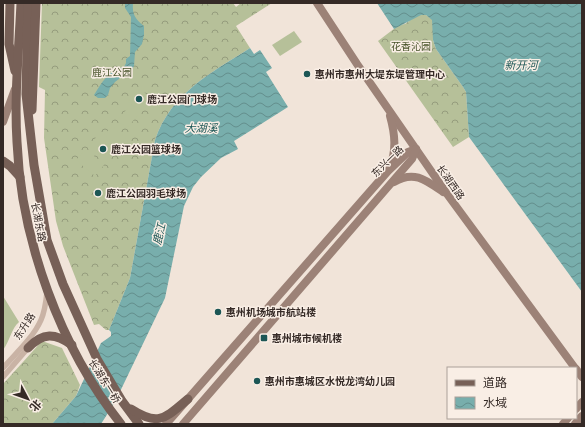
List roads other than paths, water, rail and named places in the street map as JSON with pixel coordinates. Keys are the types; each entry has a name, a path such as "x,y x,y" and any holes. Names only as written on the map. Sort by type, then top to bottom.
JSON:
{"main road":[{"name":"长湖东路","path":"10,3 9,44 17,83"},
{"path":"21,3 23,38"},
{"path":"23,38 28,3"},
{"name":"长湖东路","path":"30,140 36,3"},
{"name":"长湖东路","path":"23,38 17,83 16,132 21,178 31,238 47,289 78,357"},
{"name":"长湖东路","path":"23,38 30,140 43,219 50,248 65,291 90,343"},
{"path":"3,161 21,178"},
{"path":"28,348 38,339 47,336 61,339 72,345"},
{"name":"长湖东一桥","path":"90,343 122,401"},
{"name":"长湖东一桥","path":"78,357 97,390 118,421"},
{"path":"122,401 140,416 154,421 164,418 188,399"},
{"path":"122,401 139,424"}],"street":[{"name":"长湖西路","path":"317,3 447,194 573,367"},
{"path":"3,122 17,83"},
{"path":"388,109 395,142 394,155 388,171"},
{"name":"东兴一路","path":"166,424 388,171 408,152 416,149"},
{"name":"东兴一路","path":"183,424 390,185 412,159 416,149"},
{"path":"390,185 400,178 409,176 417,177 427,181 447,194"},
{"name":"东升路","path":"3,368 26,342 39,323 44,310 47,289"},
{"name":"东升路","path":"3,377 28,348"},
{"path":"575,424 582,416"}],"water":[{"path":"125,3 133,3 135,16 144,26 142,44 135,52 134,66 132,69 115,82 105,98 98,98 94,95 103,82 114,71 124,67 126,59 130,56 131,17 125,8"},
{"name":"新开河","path":"377,3 582,3 582,292 469,137 466,92 436,49 433,40 432,20 426,15 421,15 394,29"},
{"name":"大湖溪","path":"250,48 254,54 260,50 272,68 266,72 288,107 234,141 238,149 221,158 193,187 184,206 165,298 115,402 101,424 52,424 76,396 101,343 111,336 111,332 109,330 130,278 155,140 162,124 171,109 194,86 221,66"}],"place":[{"name":"惠州市惠州大堤东堤管理中心","path":"307,74"},
{"name":"鹿江公园门球场","path":"139,99"},
{"name":"鹿江公园篮球场","path":"103,149"},
{"name":"鹿江公园羽毛球场","path":"98,193"},
{"name":"惠州机场城市航站楼","path":"218,312"},
{"name":"惠州城市候机楼","path":"264,338"},
{"name":"惠州市惠城区水悦龙湾幼儿园","path":"257,381"}],"park label":[{"name":"花香沁园","path":"411,46"},
{"name":"鹿江公园","path":"112,72"}],"water label":[{"name":"鹿江","path":"159,234"}]}
